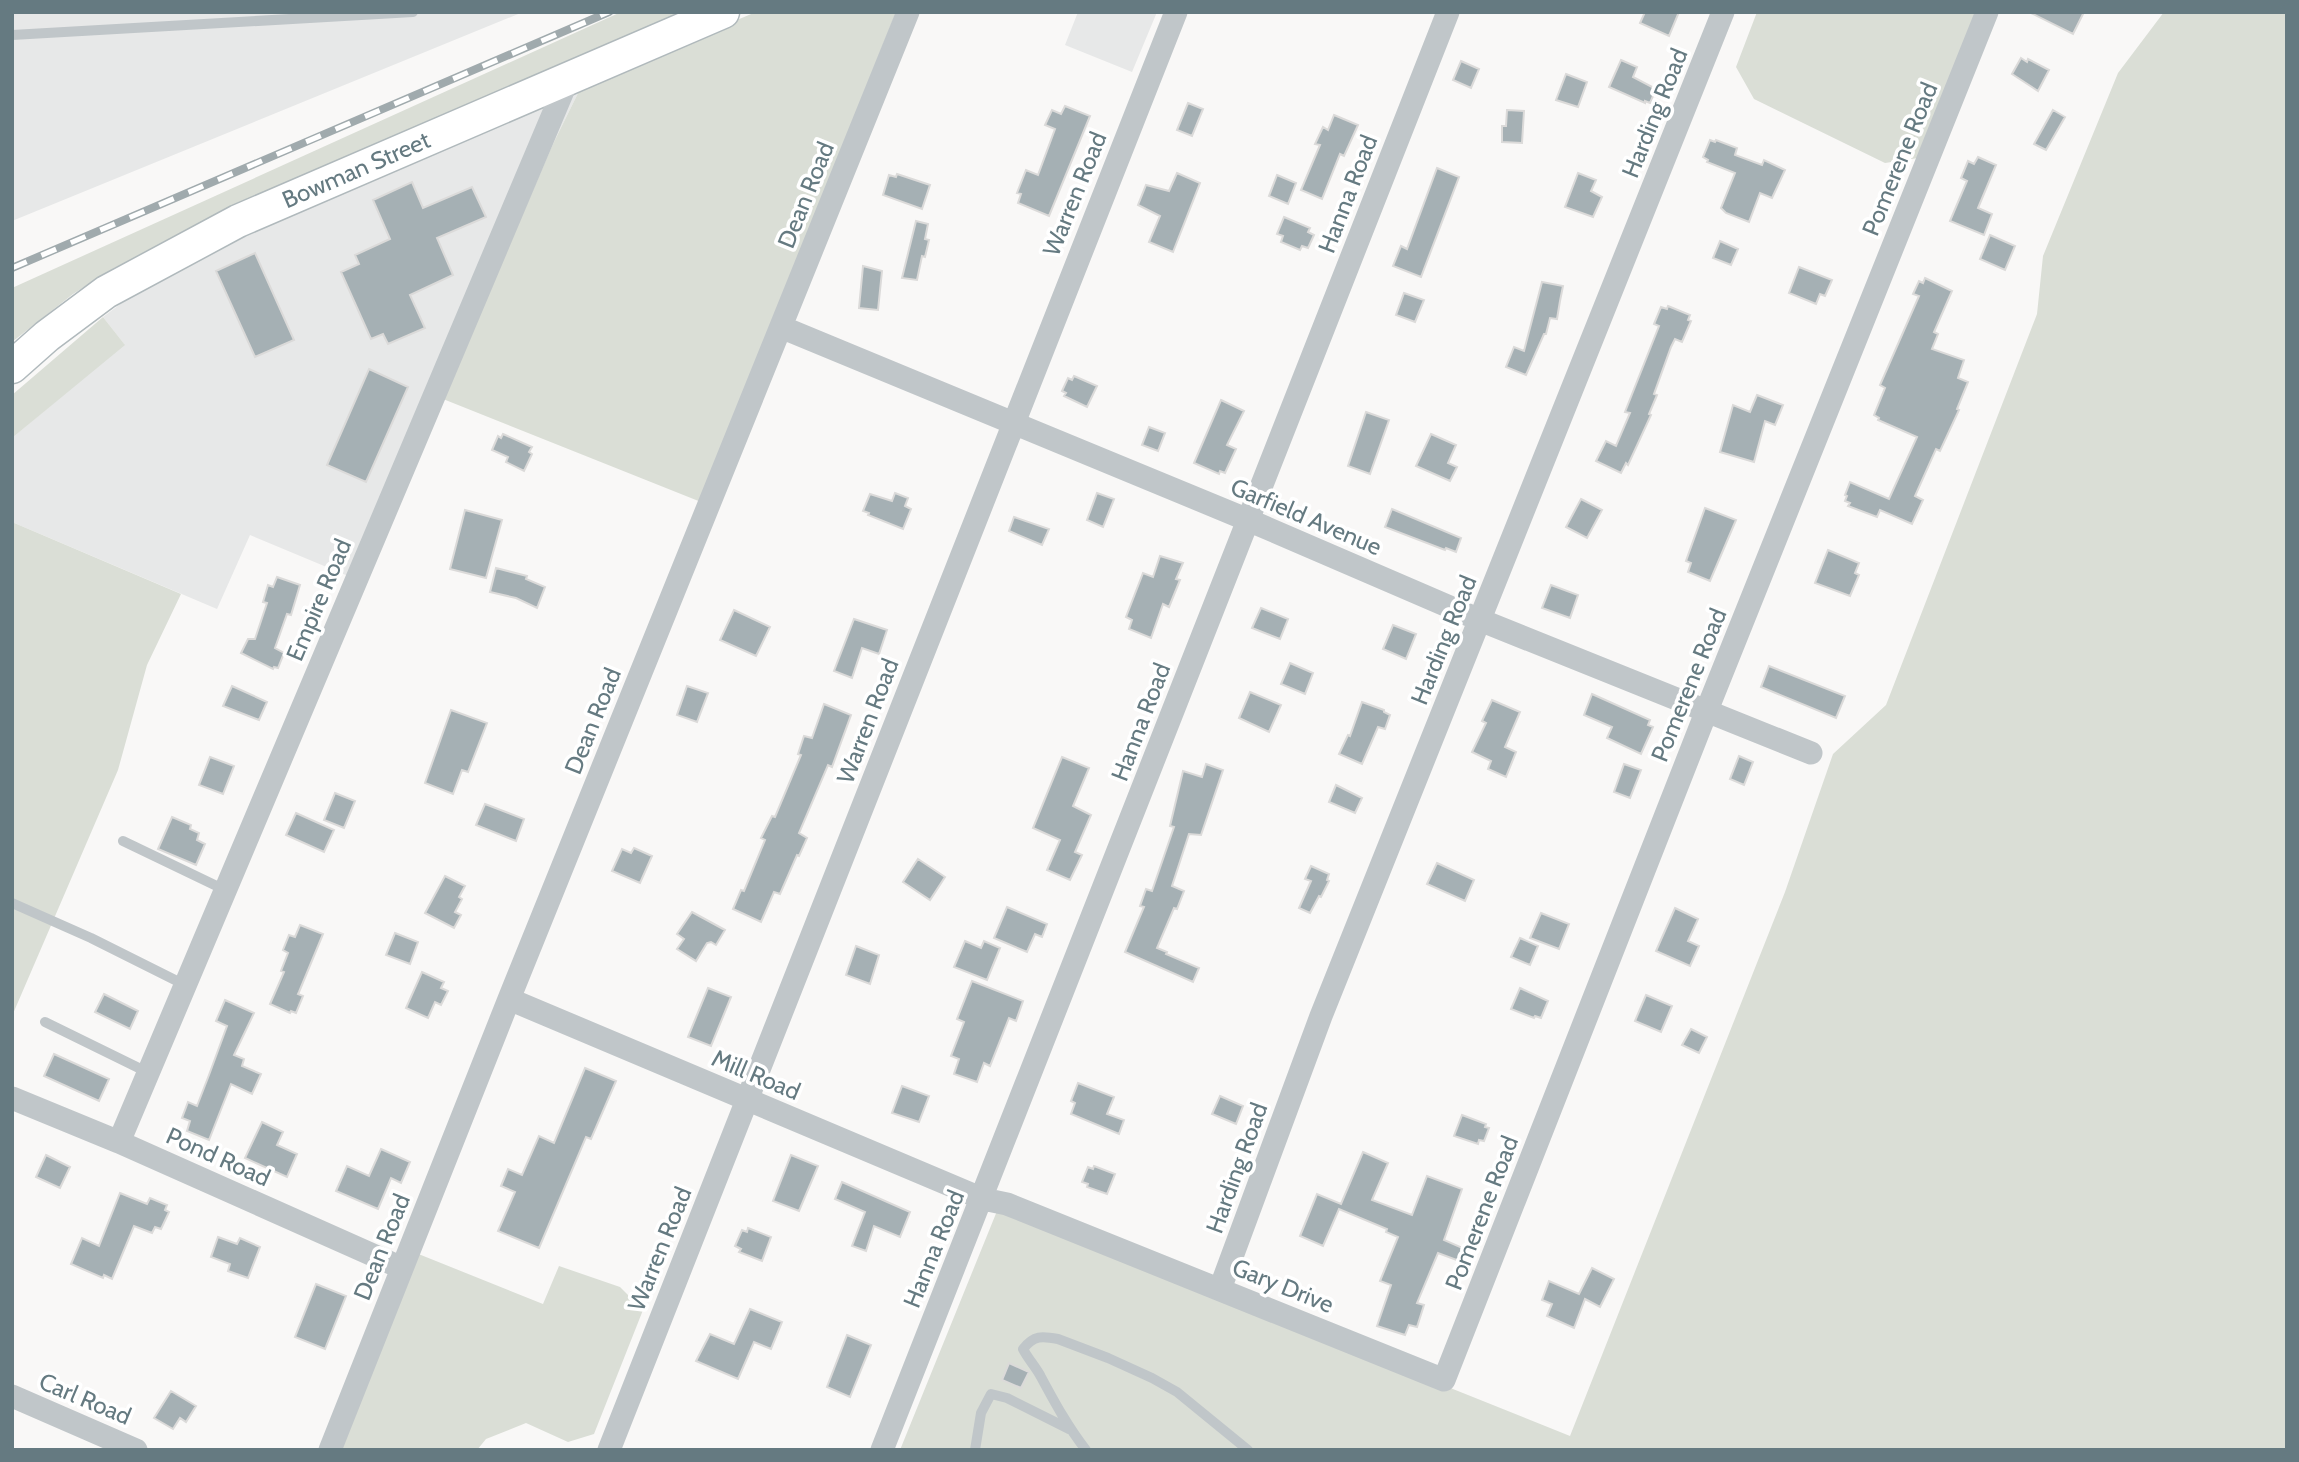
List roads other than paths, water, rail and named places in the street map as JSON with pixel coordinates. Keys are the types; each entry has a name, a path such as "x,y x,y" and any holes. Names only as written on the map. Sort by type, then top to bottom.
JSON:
{"street":[{"name":"Bowman Street","path":"12,367 47,336 106,292 238,221 723,12"},
{"name":"Dean Road","path":"330,1450 509,999 908,12"},
{"name":"Warren Road","path":"608,1450 1176,12"},
{"name":"Hanna Road","path":"882,1450 1448,12"},
{"name":"Harding Road","path":"1220,1289 1321,1016 1723,12"},
{"name":"Pomerene Road","path":"1444,1380 1707,710 1987,12"},
{"name":"Empire Road","path":"119,1142 568,79"},
{"name":"Garfield Avenue","path":"781,327 1248,520 1479,620 1811,752"},
{"name":"Mill Road","path":"509,999 983,1199"},
{"name":"Pond Road","path":"12,1098 119,1142 401,1268"},
{"name":"Gary Drive","path":"983,1199 1007,1204 1444,1380"},
{"name":"Carl Road","path":"12,1396 136,1450"}],"lane":[{"path":"12,35 413,12"},
{"path":"123,841 225,890"},
{"path":"12,903 92,938 185,985"},
{"path":"44,1022 149,1073"},
{"path":"1086,1450 1070,1430 1023,1349 1030,1340 1042,1336 1058,1339 1152,1378 1177,1392 1248,1450"},
{"path":"975,1450 981,1413 991,1394 1007,1398 1070,1430"}],"railway":[{"path":"12,268 609,12"}]}
